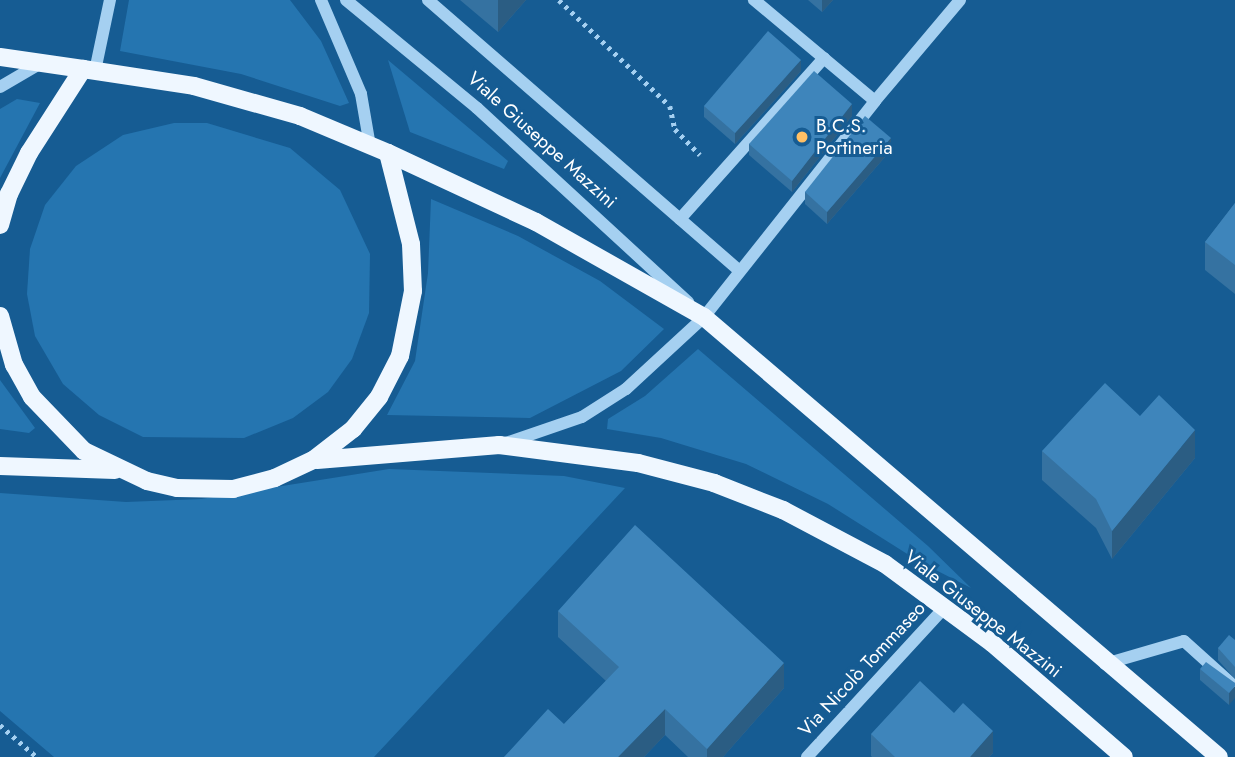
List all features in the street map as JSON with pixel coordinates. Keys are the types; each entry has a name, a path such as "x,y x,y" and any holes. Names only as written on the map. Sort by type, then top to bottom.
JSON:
{"main road":[{"name":"Viale Giuseppe Mazzini","path":"0,57 89,70 247,99 388,153 536,222 704,317 1105,664 1219,757"},
{"path":"0,225 9,194 29,153 89,70"},
{"name":"Viale Giuseppe Mazzini","path":"0,316 14,365 32,397 84,451 116,470 177,488 223,489 275,478 313,460 353,429 379,397 400,356 414,291 411,244 388,153"},
{"name":"Viale Giuseppe Mazzini","path":"313,460 499,445 638,463 714,483 783,510 885,564 946,607 1124,757"},
{"path":"0,466 116,470"}],"street":[{"path":"89,70 110,0"},
{"path":"321,0 361,94 370,146"},
{"name":"Viale Giuseppe Mazzini","path":"346,0 477,108 704,317"},
{"path":"428,0 740,271"},
{"path":"754,0 875,101"},
{"path":"499,445 582,417 626,389 704,317 875,101 960,0"},
{"path":"681,219 824,58"},
{"path":"0,87 41,63"},
{"name":"Via Nicolò Tommaseo","path":"807,757 946,607"},
{"path":"1105,664 1184,641 1235,687"}],"path":[{"path":"559,0 670,106 675,129 719,176"},
{"path":"0,725 37,757"}],"shaded area":[{"path":"129,0 290,0 321,41 349,103 340,106 241,74 120,51"},
{"path":"388,60 508,161 504,169 410,132"},
{"path":"17,99 40,103 0,178 0,109"},
{"path":"174,123 207,123 290,148 340,190 370,254 369,313 352,359 328,392 293,418 244,438 143,437 99,415 63,384 35,336 27,294 30,249 45,205 76,166 123,135"},
{"path":"431,199 518,236 600,281 664,329 621,371 530,418 387,415 415,361 428,273"},
{"path":"698,349 928,546 971,588 920,562 828,504 746,464 661,438 607,429 608,419 645,396"},
{"path":"0,380 35,428 29,433 0,429"},
{"path":"389,469 564,476 625,488 374,757 54,757 0,711 0,493 126,502 201,499"}],"building":[{"path":"768,31 801,60 735,133 704,106"},
{"path":"814,71 852,104 792,181 749,144"},
{"path":"865,116 891,138 827,212 805,192"},
{"path":"1235,203 1235,265 1205,242"},
{"path":"1105,383 1140,416 1159,395 1195,430 1112,531 1096,499 1042,451"},
{"path":"635,525 784,663 707,749 665,709 618,757 504,757 548,709 564,724 619,667 558,611"},
{"path":"1229,635 1235,640 1235,667 1218,648"},
{"path":"1206,662 1235,683 1229,693 1200,669"},
{"path":"920,681 954,713 963,703 993,731 970,757 895,757 871,734"}],"place":[{"name":"B.C.S. Portineria","path":"802,137"}]}
